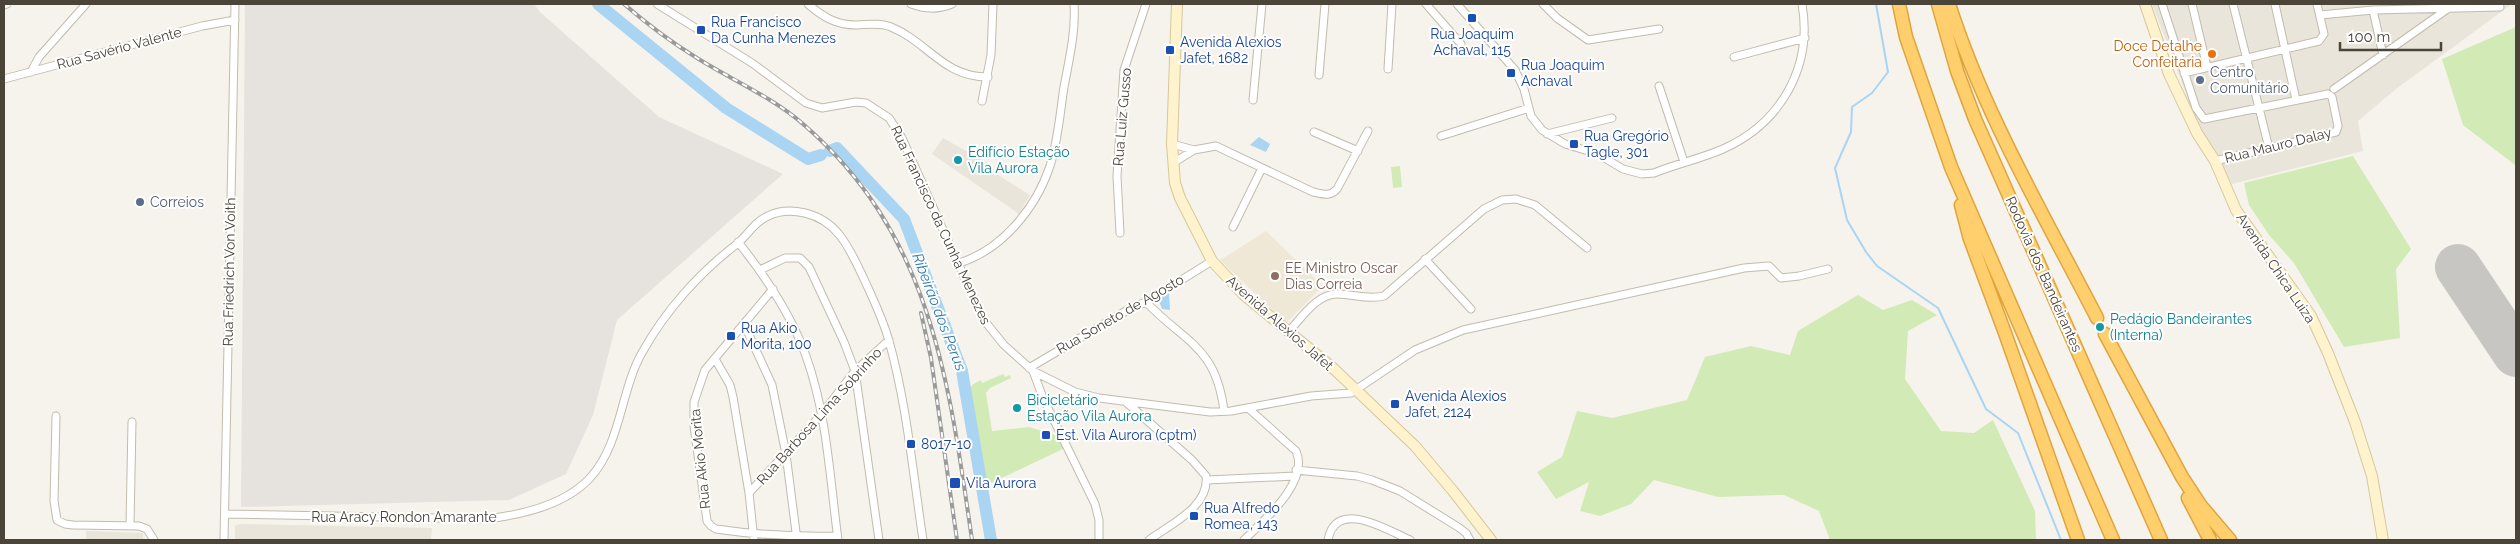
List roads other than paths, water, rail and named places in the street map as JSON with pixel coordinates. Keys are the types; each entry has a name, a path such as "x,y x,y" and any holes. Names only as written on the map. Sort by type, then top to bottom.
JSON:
{"highway":[{"path":"1899,4 1906,37 1951,167 1970,239 2005,332 2078,540"},
{"name":"Rodovia dos Bandeirantes","path":"1938,4 1957,71 1975,119 2161,540"},
{"path":"1949,4 1972,70 2003,137 2097,318"},
{"path":"1951,167 2113,540"},
{"path":"2105,334 2182,477 2201,506 2230,540"},
{"path":"2078,459 2106,540"},
{"path":"2182,477 2188,498 2210,540"}],"main road":[{"name":"Avenida Alexios Jafet","path":"1177,4 1173,163 1180,198 1212,261 1243,294 1356,389 1414,446 1487,539"},
{"name":"Avenida Chica Luiza","path":"2145,4 2169,74 2197,133 2215,162 2236,210 2311,316 2328,353 2356,422 2372,476 2383,540"}],"street":[{"path":"31,72 39,57 86,4"},
{"name":"Rua Friedrich Von Voith","path":"224,540 235,4"},
{"name":"Rua Francisco da Cunha Menezes","path":"657,4 752,63 806,103 822,108 856,102 866,103 889,118 902,138 983,318 1004,346 1031,369 1075,392 1179,410 1224,411 1311,396 1344,395 1415,350 1463,330 1744,268 1769,266 1781,278 1828,269"},
{"path":"808,4 829,20 838,23 873,24 890,27 964,75 988,78"},
{"path":"911,4 924,8 943,7 952,4"},
{"path":"982,101 988,78 993,32 993,4"},
{"path":"959,263 981,254 1010,231 1032,202 1050,168 1072,39 1074,4"},
{"name":"Rua Luiz Gusso","path":"1120,233 1117,176 1124,70 1146,4"},
{"path":"1252,100 1262,4"},
{"path":"1319,75 1325,4"},
{"path":"1388,69 1392,4"},
{"path":"1426,4 1462,44"},
{"path":"1457,4 1515,70 1524,89 1536,124 1547,134 1565,144 1598,154 1632,173 1654,173 1723,149 1746,137 1771,115 1792,83 1805,38 1802,4"},
{"path":"1543,4 1557,18 1572,28 1582,38 1588,40 1659,30"},
{"path":"2162,4 2184,73 2201,117 2215,118 2296,100 2275,4"},
{"path":"2192,4 2207,67"},
{"path":"2233,4 2269,148"},
{"path":"2184,73 2318,41 2324,34 2318,4"},
{"path":"2320,15 2373,10 2446,10 2500,7"},
{"path":"2373,10 2383,55"},
{"path":"2334,89 2446,10"},
{"name":"Rua Savério Valente","path":"4,79 202,26 235,20"},
{"path":"1734,57 1805,38"},
{"path":"1659,86 1684,162"},
{"name":"Rua Mauro Dalay","path":"2215,162 2336,132 2338,126 2331,95 2296,100"},
{"path":"1441,136 1529,108"},
{"path":"1547,134 1612,118"},
{"path":"1314,132 1358,151"},
{"path":"1173,163 1194,150 1216,146 1312,192 1326,196 1337,189 1368,132"},
{"path":"1172,144 1194,150"},
{"path":"1233,227 1262,168"},
{"path":"1288,332 1319,300 1326,296 1336,294 1376,298 1384,296 1492,203 1516,199 1535,205 1587,248"},
{"name":"Rua Aracy Rondon Amarante","path":"225,514 486,519 517,514 555,502 590,478 600,462 610,444 640,358 680,299 717,258 738,242 760,220 783,211 794,211 824,220 844,238 881,315 889,340 907,436 923,540"},
{"path":"738,242 773,289 806,356 822,415 838,538"},
{"path":"760,270 785,258 800,258 806,264 837,325 855,371 879,540"},
{"path":"1426,259 1471,308"},
{"name":"Rua Soneto de Agosto","path":"1031,369 1212,261"},
{"name":"Rua Akio Morita","path":"773,289 705,370 694,402 694,426 706,513 711,526 754,537 838,538"},
{"path":"1146,302 1194,343 1209,360 1214,371 1224,411"},
{"path":"744,324 772,385 786,454 797,539"},
{"name":"Rua Barbosa Lima Sobrinho","path":"749,494 822,415 855,371 889,340"},
{"path":"714,359 730,385 749,494 754,537"},
{"path":"1031,369 1043,398 1095,504 1099,520 1099,540"},
{"path":"1126,402 1192,460 1206,476 1207,480 1197,503 1191,511 1149,540"},
{"path":"1244,540 1278,506 1289,490 1299,459 1296,452 1248,408"},
{"path":"56,416 54,509 60,523 130,526 146,529 154,540"},
{"path":"130,526 132,422"},
{"path":"1207,480 1295,473 1357,476 1390,487 1459,527 1470,540"},
{"path":"1328,540 1338,524 1352,518 1365,519 1410,540"}],"water":[{"path":"1259,137 1270,144 1266,152 1250,145"},
{"path":"1169,293 1170,310 1162,309 1158,298"}],"waterway":[{"name":"Ribeirão dos Perus","path":"598,4 726,108 808,159 821,155"},
{"path":"1876,4 1888,72 1872,93 1852,107 1851,132 1835,168 1847,220 1866,252 1877,266 1938,308 1986,409 2018,433 2061,540"},
{"name":"Ribeirão dos Perus","path":"830,151 837,148 904,219 962,371 991,540"}],"railway":[{"path":"624,4 678,46 791,114 846,167 881,214 907,263 927,314 942,368 954,424 972,540"},
{"path":"921,313 931,358 957,540"}],"place":[{"name":"Rua Joaquim Achaval, 115","path":"1472,18"},
{"name":"Rua Francisco Da Cunha Menezes","path":"701,30"},
{"name":"Avenida Alexios Jafet, 1682","path":"1170,50"},
{"name":"Doce Detalhe Confeitaria","path":"2212,54"},
{"name":"Rua Joaquim Achaval","path":"1511,73"},
{"name":"Centro Comunitário","path":"2200,80"},
{"name":"Rua Gregório Tagle, 301","path":"1574,144"},
{"name":"Edifício Estação Vila Aurora","path":"958,160"},
{"name":"Correios","path":"140,202"},
{"name":"EE Ministro Oscar Dias Correia","path":"1275,276"},
{"name":"Pedágio Bandeirantes (Interna)","path":"2100,327"},
{"name":"Rua Akio Morita, 100","path":"731,336"},
{"name":"Avenida Alexios Jafet, 2124","path":"1395,404"},
{"name":"Bicicletário Estação Vila Aurora","path":"1017,408"},
{"name":"Est. Vila Aurora (cptm)","path":"1046,435"},
{"name":"8017-10","path":"911,444"},
{"name":"Vila Aurora","path":"955,483"},
{"name":"Rua Alfredo Romea, 143","path":"1194,516"}]}
